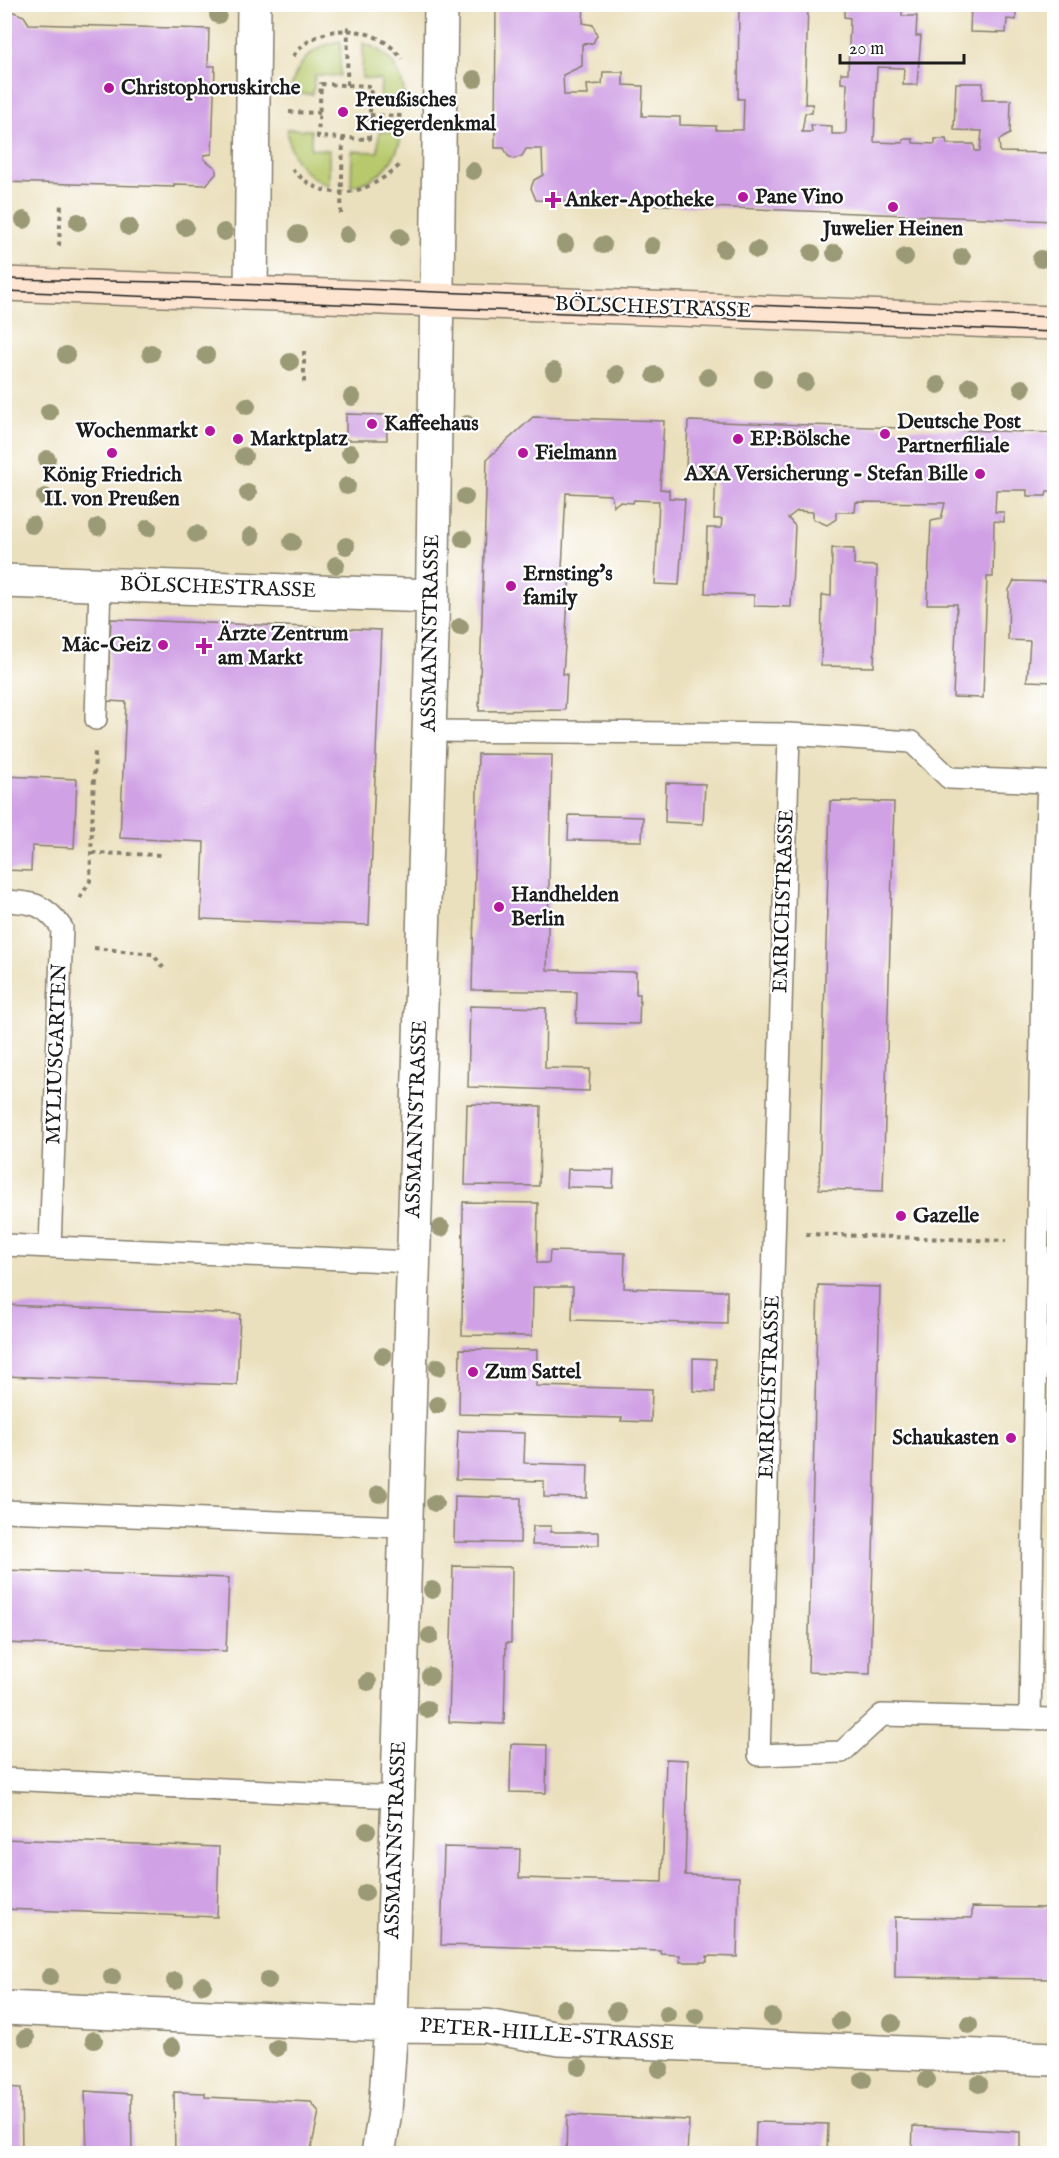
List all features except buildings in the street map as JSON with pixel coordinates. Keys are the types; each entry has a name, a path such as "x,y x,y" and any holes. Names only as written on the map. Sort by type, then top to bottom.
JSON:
{"street":[{"path":"251,293 254,4"},
{"name":"ASSMANNSTRASSE","path":"378,2154 385,2112 391,2025 429,730 441,4"},
{"name":"BÖLSCHESTRASSE","path":"4,284 437,302 1054,322"},
{"name":"BÖLSCHESTRASSE","path":"4,581 432,596"},
{"name":"PETER-HILLE-STRASSE","path":"4,2008 391,2025 486,2026 560,2039 1054,2059"}],"lane":[{"path":"96,719 100,584"},
{"path":"429,730 789,734 912,742 949,778 1048,782 1043,908 1030,1718"},
{"name":"EMRICHSTRASSE","path":"789,734 759,1755 842,1752 882,1715 1054,1719"},
{"path":"4,901 27,902 49,910 62,928"},
{"name":"MYLIUSGARTEN","path":"50,1247 62,928"},
{"path":"4,1245 413,1262"},
{"path":"4,1512 405,1527"},
{"path":"4,1779 397,1797"}],"path":[{"path":"346,85 348,22"},
{"path":"290,61 294,53 312,38 327,32 349,31 365,32 392,45 407,67"},
{"path":"321,84 371,86 370,115 369,139 318,137 321,84"},
{"path":"370,115 404,116"},
{"path":"341,214 344,138"},
{"path":"288,163 294,172 318,188 342,194 370,188 405,159"},
{"path":"59,246 61,203"},
{"path":"304,351 304,384"},
{"path":"96,719 90,881 62,928 91,948 153,954 164,969"},
{"path":"92,853 164,855"},
{"path":"774,1233 1037,1242"}],"green space":[{"path":"341,41 340,76 315,75 313,94 290,94 296,74 306,58 321,47"},
{"path":"363,43 381,52 393,64 401,80 405,99 380,99 381,80 362,78"},
{"path":"287,129 311,130 311,149 329,150 329,186 304,171 294,156"},
{"path":"379,132 402,133 396,152 386,168 379,174 370,180 351,186 352,151 378,152"}],"tram line":[{"path":"4,279 214,283 1054,317"},
{"path":"4,291 1054,332"}],"place":[{"name":"Christophoruskirche","path":"109,88"},
{"name":"Preußisches Kriegerdenkmal","path":"343,112"},
{"name":"Pane Vino","path":"743,197"},
{"name":"Anker-Apotheke","path":"553,200"},
{"name":"Juwelier Heinen","path":"893,207"},
{"name":"Kaffeehaus","path":"372,424"},
{"name":"Wochenmarkt","path":"210,431"},
{"name":"Deutsche Post Partnerfiliale","path":"885,434"},
{"name":"Marktplatz","path":"238,439"},
{"name":"EP:Bölsche","path":"738,439"},
{"name":"König Friedrich II. von Preußen","path":"112,453"},
{"name":"Fielmann","path":"523,453"},
{"name":"AXA Versicherung - Stefan Bille","path":"980,474"},
{"name":"Ernsting's family","path":"511,586"},
{"name":"Mäc-Geiz","path":"163,645"},
{"name":"Ärzte Zentrum am Markt","path":"204,646"},
{"name":"Handhelden Berlin","path":"499,907"},
{"name":"Gazelle","path":"901,1216"},
{"name":"Zum Sattel","path":"473,1372"},
{"name":"Schaukasten","path":"1011,1438"}]}
